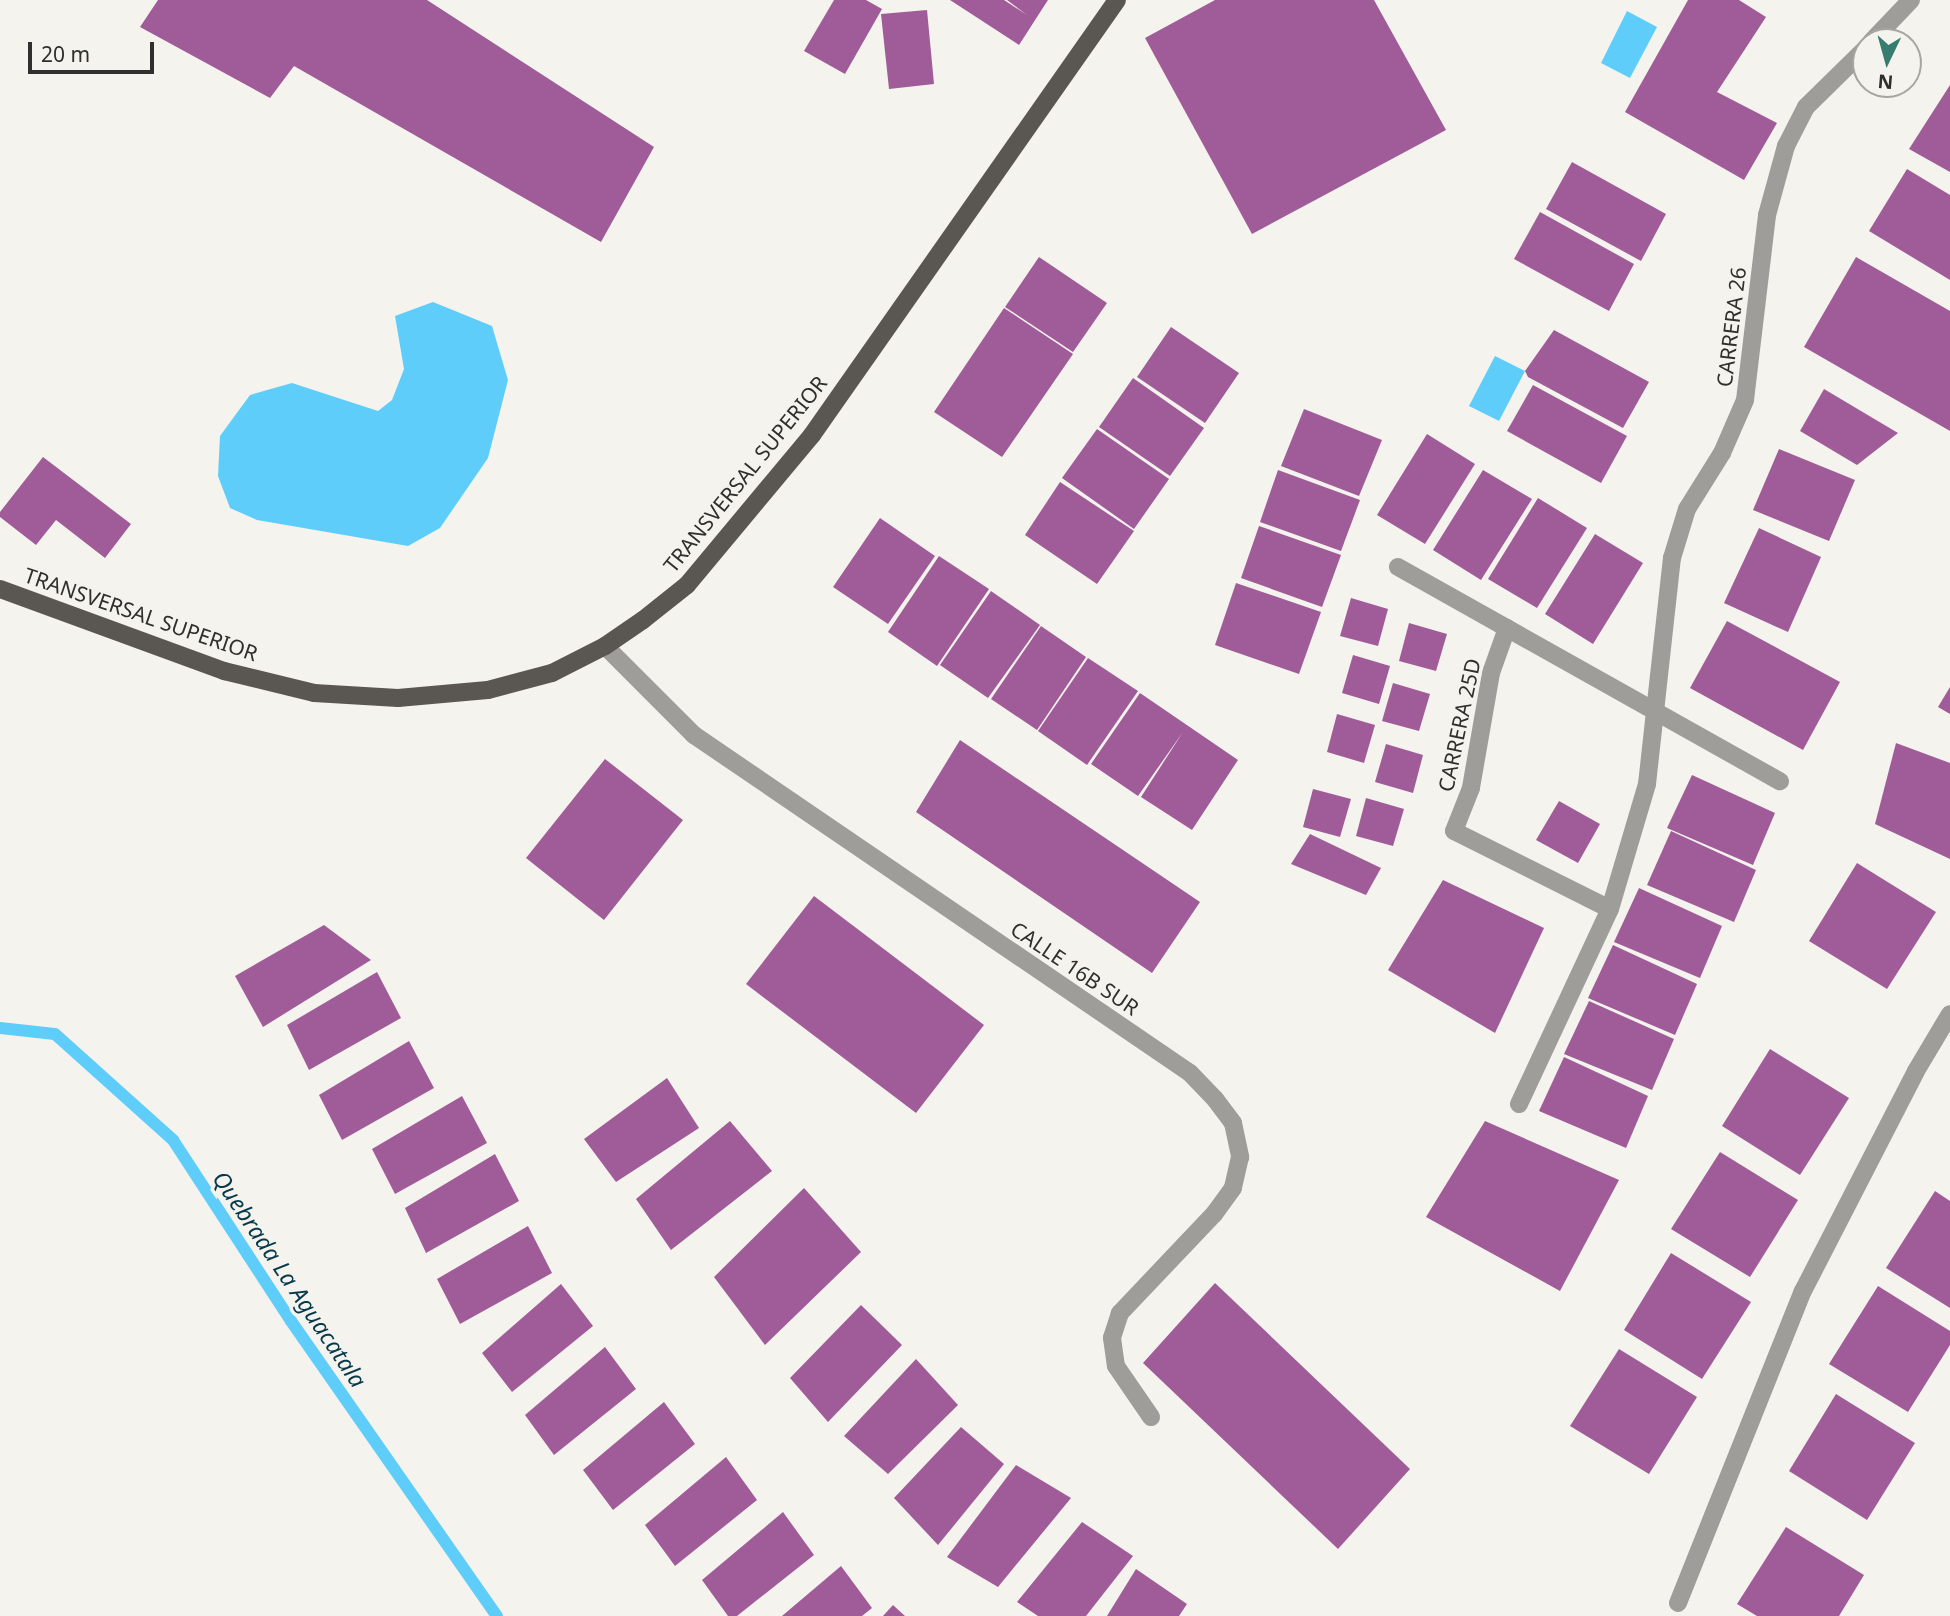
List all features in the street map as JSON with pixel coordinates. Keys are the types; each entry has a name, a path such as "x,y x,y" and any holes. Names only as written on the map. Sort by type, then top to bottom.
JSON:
{"main road":[{"name":"TRANSVERSAL SUPERIOR","path":"0,589 224,671 314,693 398,698 488,690 552,673 606,646 687,584 812,435 1117,0"}],"street":[{"path":"1884,28 1911,0"},
{"name":"CARRERA 26","path":"1519,1104 1611,909 1647,784 1672,558 1687,509 1722,453 1745,400 1767,215 1786,146 1807,107 1852,62"},
{"path":"1398,567 1780,781"},
{"name":"CARRERA 25D","path":"1507,628 1491,673 1471,788 1454,831 1611,909"},
{"name":"CALLE 16B SUR","path":"606,646 694,735 1190,1073 1215,1098 1233,1123 1240,1157 1233,1188 1214,1214 1120,1313 1112,1338 1116,1367 1151,1417"},
{"path":"1678,1603 1803,1291 1916,1071 1950,1014"}],"water":[{"path":"1627,11 1657,27 1630,78 1601,63"},
{"path":"433,302 492,326 508,380 488,458 440,528 408,546 257,520 230,508 218,476 220,436 250,395 292,383 378,411 392,400 404,369 395,316"},
{"path":"1495,356 1525,371 1499,421 1469,406"}],"building":[{"path":"158,0 427,0 654,147 601,242 294,66 270,98 140,27"},
{"path":"834,0 866,0 882,9 845,74 804,51"},
{"path":"950,0 1004,0 1027,15 1007,0 1048,0 1019,45"},
{"path":"1215,0 1374,0 1446,130 1252,234 1145,38"},
{"path":"1688,0 1739,0 1766,17 1717,92 1777,123 1744,180 1625,112"},
{"path":"927,10 934,84 889,89 881,14"},
{"path":"1950,85 1950,172 1909,149"},
{"path":"1572,162 1666,214 1641,261 1546,209"},
{"path":"1907,169 1950,195 1950,280 1869,231"},
{"path":"1540,212 1634,264 1609,311 1514,259"},
{"path":"1039,257 1107,303 1073,352 1005,307"},
{"path":"1856,257 1950,311 1950,431 1804,347"},
{"path":"1004,308 1073,354 1002,457 934,412"},
{"path":"1171,327 1239,373 1205,423 1137,377"},
{"path":"1554,330 1649,382 1623,428 1528,377 1525,371"},
{"path":"1133,378 1204,428 1170,476 1099,427"},
{"path":"1533,385 1627,436 1601,483 1507,431"},
{"path":"1824,389 1898,433 1857,465 1800,431"},
{"path":"1304,409 1382,440 1359,496 1281,466"},
{"path":"1097,429 1169,479 1134,529 1062,478"},
{"path":"1427,434 1475,464 1425,544 1377,515"},
{"path":"1779,449 1855,480 1829,541 1753,510"},
{"path":"43,457 131,524 105,558 56,520 36,545 0,517 0,512"},
{"path":"1278,470 1360,500 1341,551 1260,522"},
{"path":"1483,470 1532,499 1481,580 1433,550"},
{"path":"1060,482 1134,531 1097,584 1025,535"},
{"path":"1538,498 1587,528 1537,608 1488,579"},
{"path":"880,518 935,556 888,624 833,587"},
{"path":"1259,526 1341,555 1322,607 1241,578"},
{"path":"1759,528 1821,557 1788,632 1724,603"},
{"path":"1595,534 1643,563 1593,644 1545,614"},
{"path":"939,556 989,589 937,666 888,632"},
{"path":"1236,583 1321,612 1299,674 1215,645"},
{"path":"991,591 1040,625 988,698 940,665"},
{"path":"1351,598 1388,609 1378,646 1340,636"},
{"path":"1727,621 1840,682 1803,750 1690,688"},
{"path":"1409,623 1447,634 1436,671 1399,661"},
{"path":"1041,626 1086,657 1037,730 991,699"},
{"path":"1353,655 1390,666 1379,704 1342,693"},
{"path":"1088,658 1138,691 1087,765 1038,731"},
{"path":"1393,683 1430,694 1419,731 1382,721"},
{"path":"1950,687 1950,714 1938,707"},
{"path":"1140,693 1238,760 1192,830 1141,797 1183,732 1138,796 1091,764"},
{"path":"1337,714 1375,725 1364,763 1327,752"},
{"path":"960,740 1200,902 1152,973 916,812"},
{"path":"1896,743 1950,763 1950,859 1875,824"},
{"path":"1386,744 1423,755 1413,793 1375,782"},
{"path":"605,759 683,820 604,920 526,858"},
{"path":"1692,775 1775,813 1753,865 1667,828"},
{"path":"1313,789 1351,799 1340,837 1303,827"},
{"path":"1366,798 1404,809 1393,846 1356,836"},
{"path":"1559,801 1600,824 1578,863 1536,840"},
{"path":"1671,831 1756,870 1734,922 1647,885"},
{"path":"1310,834 1381,868 1366,895 1291,864"},
{"path":"1857,863 1936,912 1887,989 1809,941"},
{"path":"1443,880 1544,928 1495,1033 1388,970"},
{"path":"1639,888 1722,926 1700,978 1614,942"},
{"path":"814,896 984,1025 916,1113 746,984"},
{"path":"324,925 371,960 263,1027 235,976"},
{"path":"1613,945 1697,984 1675,1035 1588,998"},
{"path":"377,972 401,1018 309,1070 287,1025"},
{"path":"1589,1001 1674,1039 1652,1090 1564,1054"},
{"path":"409,1041 434,1088 342,1140 319,1095"},
{"path":"1770,1049 1849,1098 1800,1175 1722,1126"},
{"path":"1564,1057 1648,1096 1626,1148 1539,1111"},
{"path":"667,1078 699,1128 616,1182 584,1139"},
{"path":"462,1096 487,1143 395,1194 372,1149"},
{"path":"730,1121 772,1171 671,1250 636,1199"},
{"path":"1485,1121 1619,1180 1560,1291 1426,1217"},
{"path":"1720,1152 1798,1200 1750,1277 1671,1229"},
{"path":"495,1154 519,1201 426,1253 405,1208"},
{"path":"804,1188 861,1252 765,1345 714,1277"},
{"path":"1935,1191 1950,1201 1950,1308 1886,1268"},
{"path":"528,1226 552,1273 460,1324 437,1279"},
{"path":"1671,1253 1751,1302 1702,1379 1624,1330"},
{"path":"1215,1283 1410,1469 1338,1549 1143,1363"},
{"path":"561,1284 593,1326 512,1392 482,1353"},
{"path":"1878,1286 1950,1331 1950,1345 1908,1412 1829,1364"},
{"path":"861,1305 902,1345 828,1422 790,1378"},
{"path":"605,1347 636,1389 554,1455 525,1415"},
{"path":"1619,1349 1697,1397 1649,1474 1570,1426"},
{"path":"916,1359 958,1405 888,1474 844,1436"},
{"path":"1836,1394 1915,1443 1867,1520 1789,1471"},
{"path":"664,1402 695,1444 613,1510 583,1470"},
{"path":"961,1427 1004,1464 938,1545 894,1498"},
{"path":"726,1457 757,1500 675,1566 645,1525"},
{"path":"1016,1465 1071,1498 998,1587 947,1557"},
{"path":"783,1512 814,1555 737,1616 728,1616 702,1580"},
{"path":"1082,1522 1133,1556 1086,1616 1038,1616 1017,1602"},
{"path":"1786,1527 1864,1575 1839,1616 1757,1616 1737,1604"},
{"path":"841,1566 872,1608 862,1616 782,1616"},
{"path":"1136,1569 1187,1604 1179,1616 1107,1616"},
{"path":"893,1605 905,1616 883,1616"}],"waterway":[{"name":"Quebrada La Aguacatala","path":"0,1028 55,1034 173,1140 291,1321 497,1616"}]}
